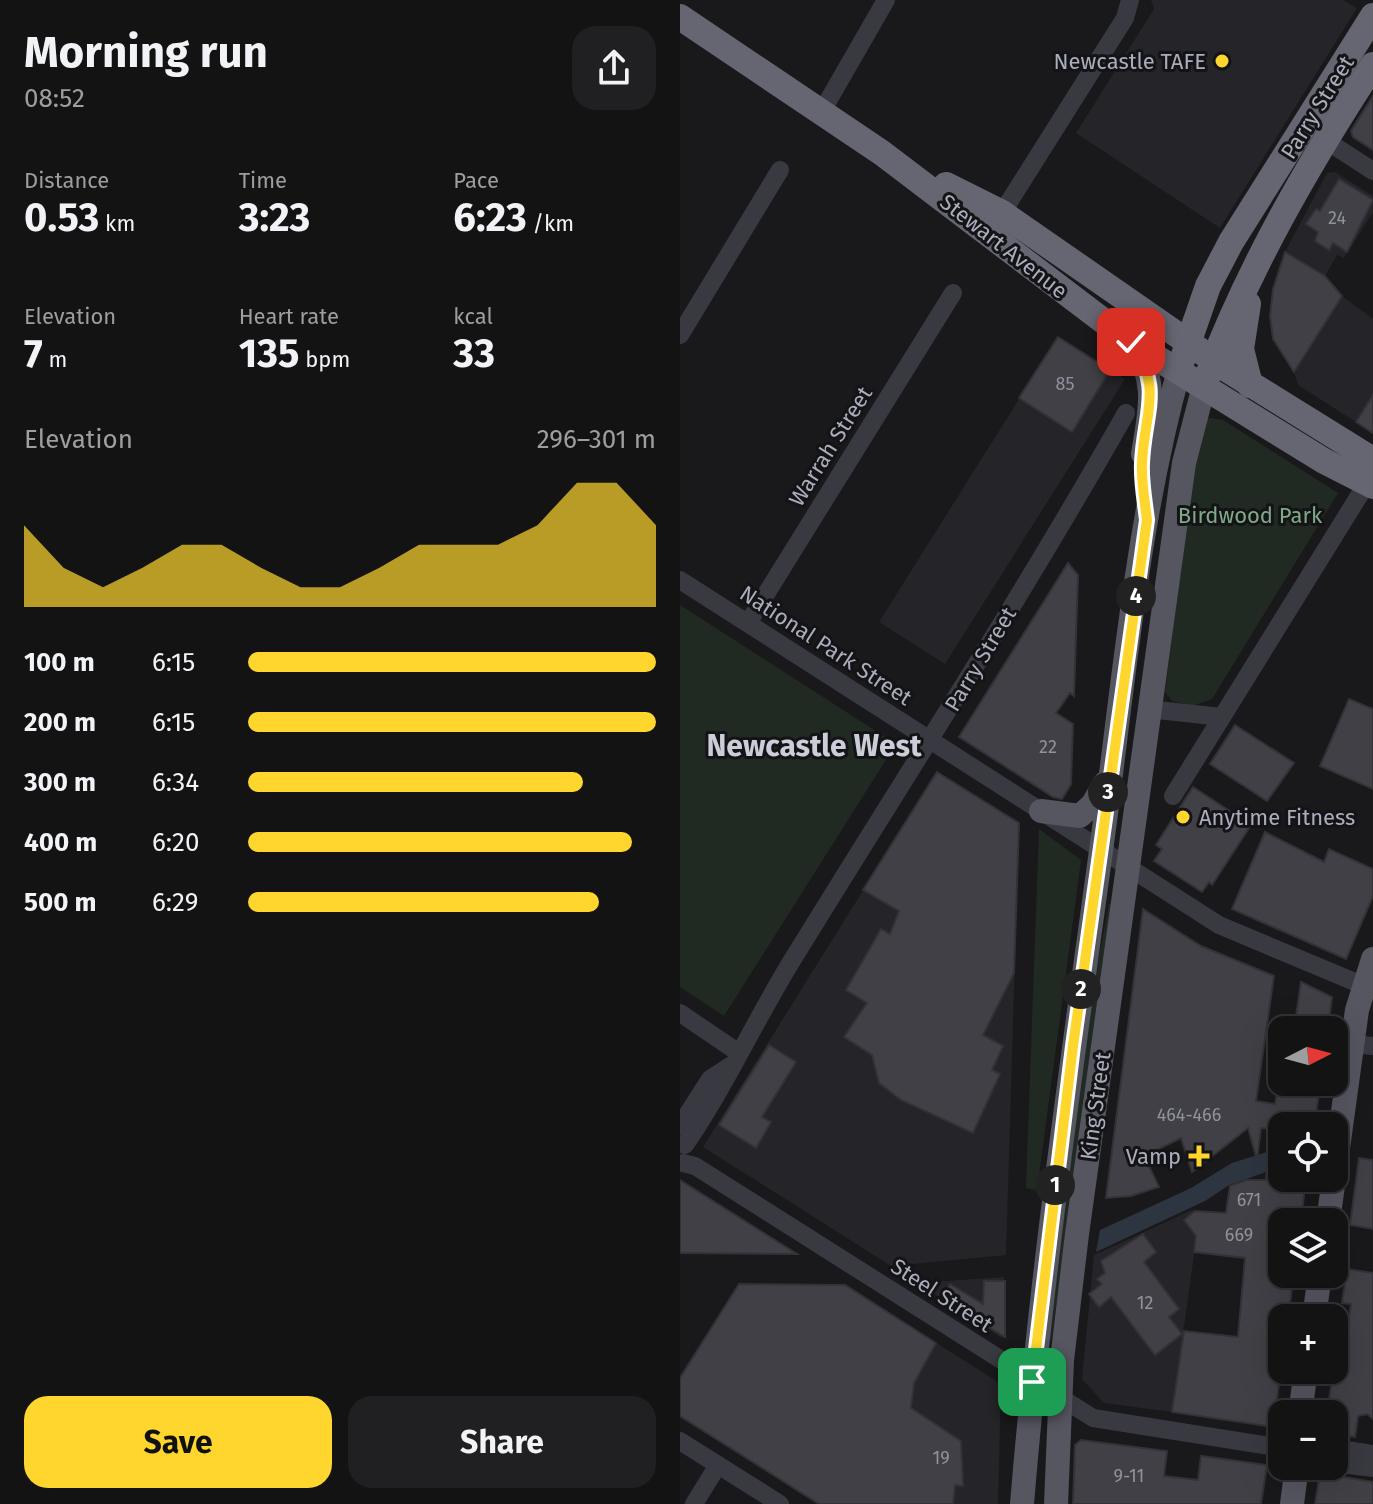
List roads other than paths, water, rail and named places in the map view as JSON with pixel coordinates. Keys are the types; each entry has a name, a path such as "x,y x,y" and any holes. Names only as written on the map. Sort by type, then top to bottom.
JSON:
{"highway":[{"name":"Parry Street","path":"1204,386 1234,308 1373,16"},
{"name":"Stewart Avenue","path":"680,17 882,153 1131,342 1204,386 1371,476"},
{"name":"Parry Street","path":"1179,370 1208,286 1231,242 1373,65"},
{"name":"Stewart Avenue","path":"882,153 1002,213 1250,385 1371,476"},
{"path":"1250,385 1242,363 1241,333 1262,254"}],"main road":[{"path":"1131,342 1145,362 1149,375 1148,421 1141,464 1147,520"},
{"name":"King Street","path":"1022,1504 1055,1179 1111,770 1147,520 1179,370"},
{"name":"King Street","path":"1056,1504 1061,1399 1077,1234 1184,463 1204,386"},
{"path":"1041,811 1080,816 1100,794 1111,770"},
{"path":"1348,1113 1363,1045 1362,985 1373,959"},
{"path":"1292,1504 1295,1480"}],"street":[{"path":"821,113 886,0"},
{"path":"1002,213 1125,18 1130,0"},
{"path":"1315,134 1373,171"},
{"path":"680,335 780,170"},
{"name":"Warrah Street","path":"748,623 953,293"},
{"name":"Parry Street","path":"682,1153 724,1087 734,1060 1126,413"},
{"path":"1173,796 1371,476"},
{"name":"National Park Street","path":"680,580 1219,925 1362,985"},
{"path":"1148,709 1222,717"},
{"path":"680,1013 734,1060"},
{"name":"Parry Street","path":"680,1126 710,1079 734,1060"},
{"name":"Steel Street","path":"682,1153 695,1166 1093,1418 1268,1446"},
{"path":"680,1441 780,1504"},
{"path":"1348,1450 1373,1454"},
{"path":"694,1504 718,1465"},
{"path":"1348,1465 1373,1468"}],"water":[{"path":"1267,1152 1268,1171 1229,1185 1205,1201 1096,1252 1100,1230 1191,1188 1232,1163"}],"place":[{"name":"Newcastle TAFE","path":"1222,61"},
{"name":"Anytime Fitness","path":"1183,817"},
{"name":"Vamp","path":"1199,1156"}],"district":[{"name":"Newcastle West","path":"814,746"}],"park label":[{"name":"Birdwood Park","path":"1250,515"}]}
